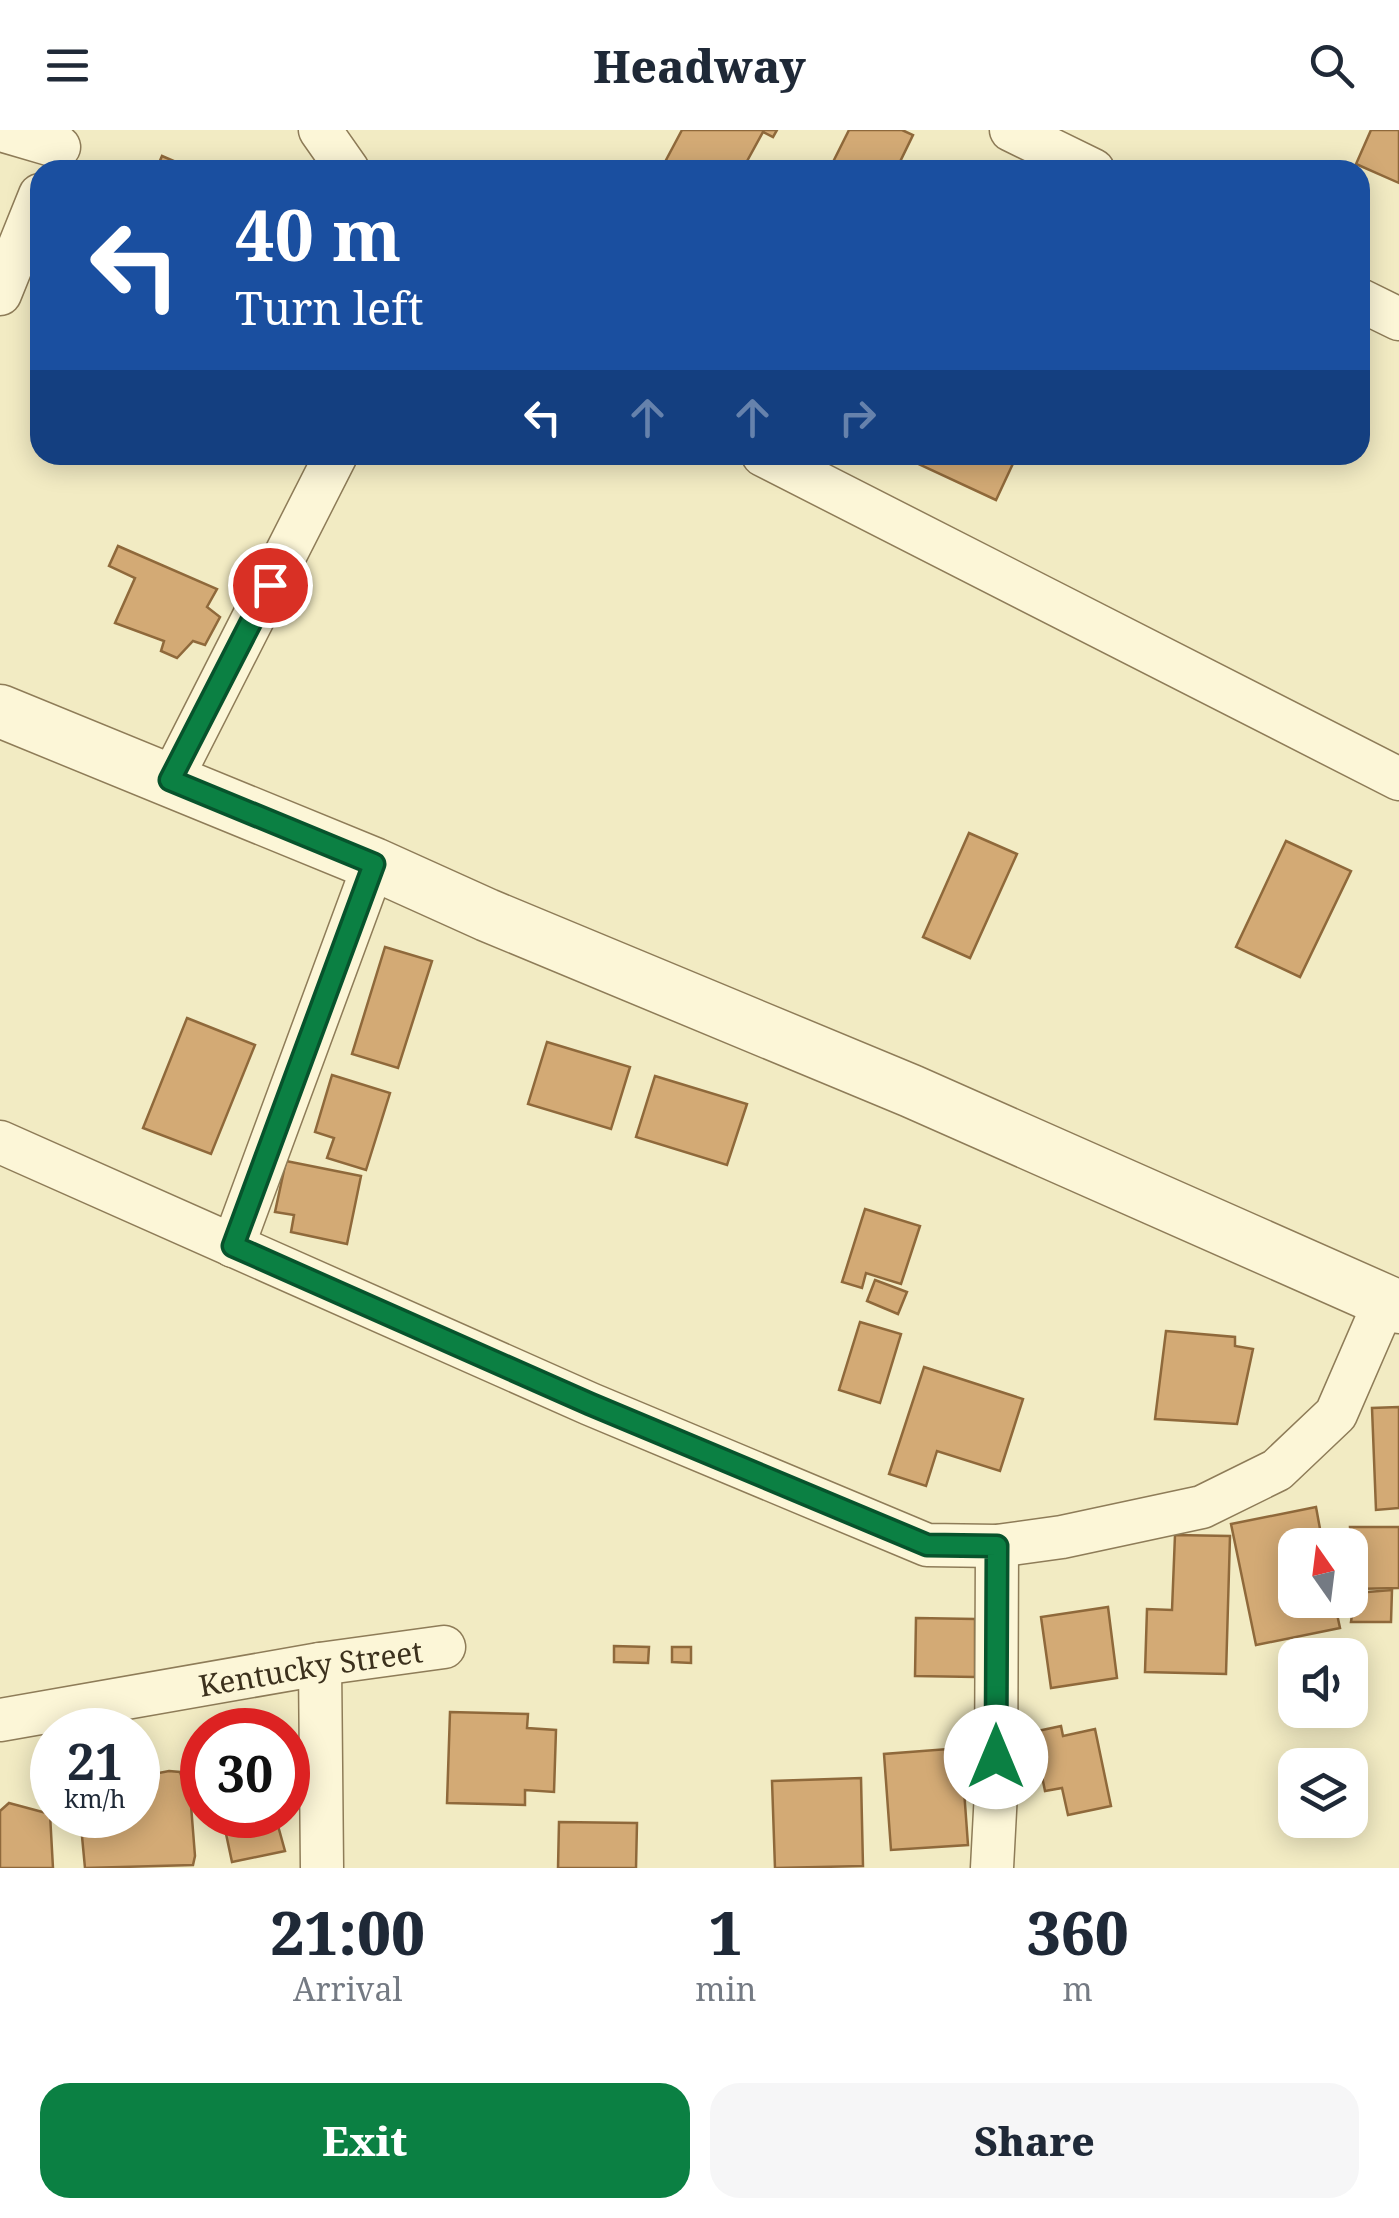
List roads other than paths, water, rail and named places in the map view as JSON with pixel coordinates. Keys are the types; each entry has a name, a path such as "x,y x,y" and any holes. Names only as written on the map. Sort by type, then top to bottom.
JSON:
{"street":[{"path":"0,130 58,149"},
{"path":"320,130 341,160"},
{"path":"1011,130 1072,160"},
{"path":"0,294 30,220"},
{"path":"1370,305 1399,320"},
{"path":"170,780 331,465"},
{"path":"783,465 1399,778"},
{"path":"0,711 911,1090 1392,1304 1336,1414 1278,1470 1202,1507 1062,1537 997,1546 927,1545 590,1404 0,1142"},
{"path":"233,1246 374,864"},
{"path":"992,1868 997,1546"},
{"name":"Kentucky Street","path":"0,1720 320,1664 444,1647"},
{"path":"320,1664 322,1868"}]}
